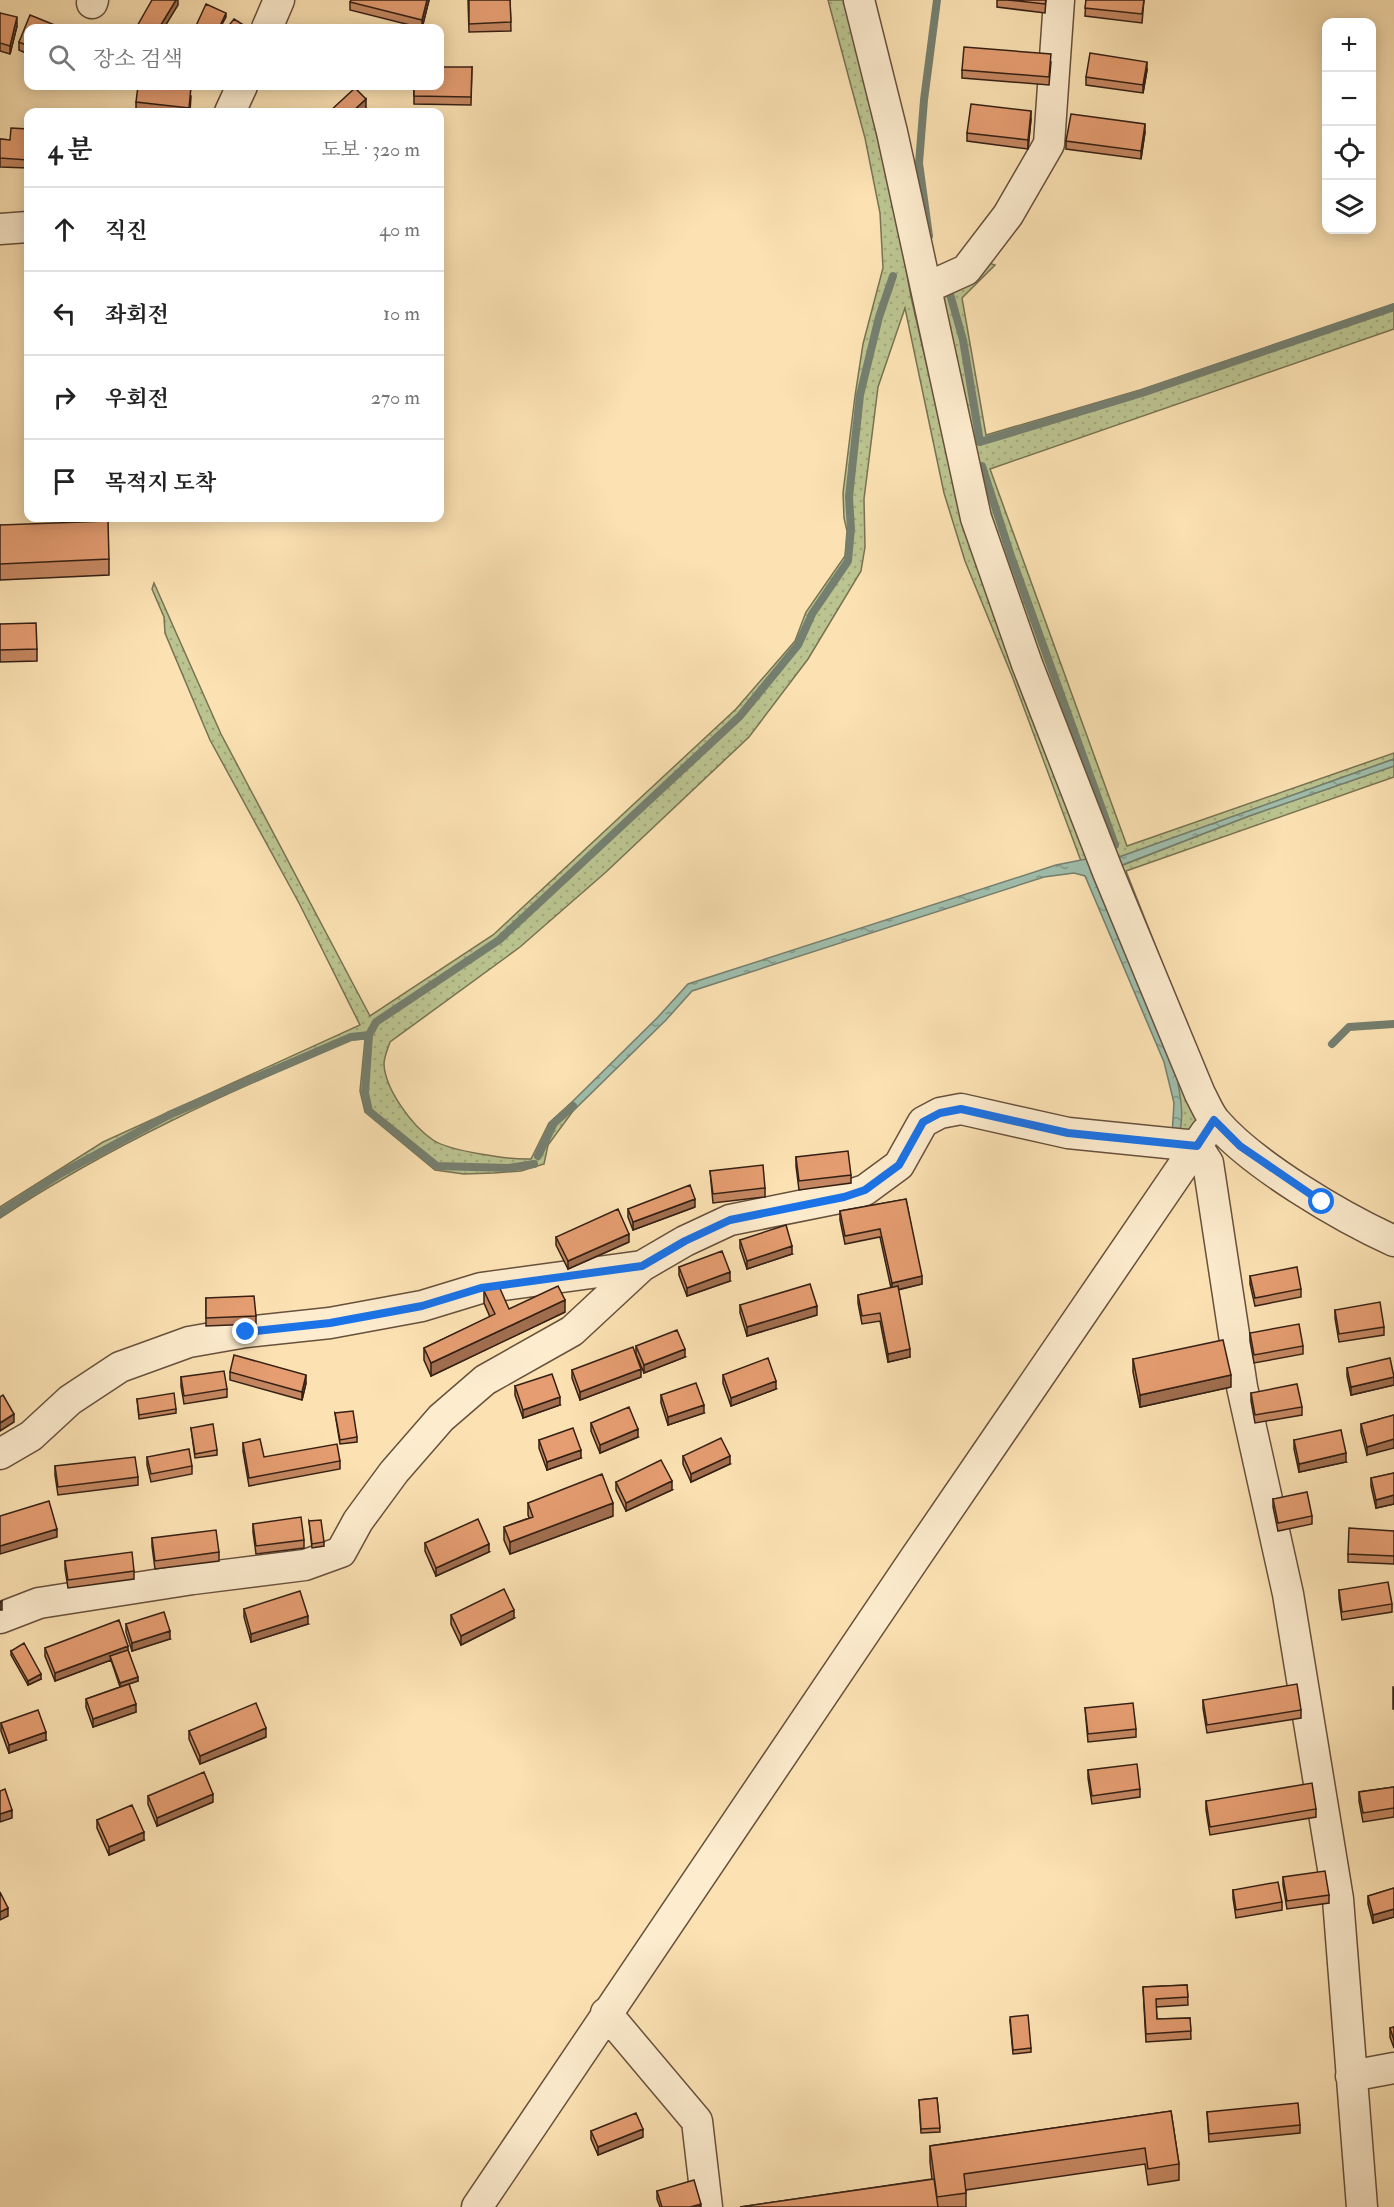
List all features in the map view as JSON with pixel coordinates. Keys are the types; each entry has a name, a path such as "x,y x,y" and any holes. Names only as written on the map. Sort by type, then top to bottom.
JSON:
{"street":[{"path":"269,24 279,0"},
{"path":"859,0 892,132 976,518 1027,664 1108,872 1196,1086 1214,1120 1240,1146 1282,1176 1368,1229 1394,1241"},
{"path":"926,288 966,270 1008,215 1048,144 1059,0"},
{"path":"232,108 240,90"},
{"path":"0,229 24,227"},
{"path":"0,1618 39,1603 193,1579 305,1565 340,1552 357,1521 394,1472 441,1418 485,1380 572,1331 642,1266 685,1241 730,1220 844,1197 865,1190 899,1165 923,1122 940,1113 961,1109 1068,1133 1197,1146"},
{"path":"477,2207 606,2013 1214,1120"},
{"path":"1197,1146 1208,1163 1242,1387 1290,1605 1338,1899 1362,2207"},
{"path":"0,1454 31,1436 70,1400 120,1367 189,1342 246,1332 342,1321 422,1306 481,1288 642,1266"},
{"path":"606,2013 697,2121 707,2207"},
{"path":"1351,2076 1394,2068"}],"green space":[{"path":"828,0 845,0 899,230 911,297 945,444 1204,1113 1197,1130 1180,1131 1161,1037 1091,872 1092,862 1081,861 1012,676 965,561 944,493 905,308 878,387 864,499 865,547 861,571 808,659 749,737 606,872 520,947 390,1042 384,1064 394,1095 425,1134 452,1148 495,1156 531,1159 549,1123 572,1102 566,1112 573,1111 548,1145 544,1164 521,1171 494,1173 464,1174 435,1170 365,1112 360,1091 365,1039 351,1040 171,1121 85,1166 0,1218 0,1207 103,1142 360,1025 299,903 210,740 165,633 164,617 152,589 154,583 221,734 370,1016 493,935 736,709 795,641 806,612 845,556 847,531 843,493 855,396 863,344 883,268 880,213 865,138"},
{"path":"983,261 995,265 962,298 986,435 1140,390 1394,304 1394,329 990,469 1127,846 1394,753 1394,759 1120,857 1123,865 1249,816 1394,766 1394,777 1126,871 1211,1086 1227,1113 1246,1132 1369,1222 1221,1115 1112,856 979,488 940,294"}],"water":[{"path":"1394,759 1394,766 1249,816 1122,865 1119,857"},
{"path":"1086,859 1092,862 1091,872 1177,1077 1182,1117 1180,1131 1172,1135 1174,1103 1164,1062 1085,876 1074,873 1044,877 692,991 666,1020 573,1111 566,1113 572,1102 688,984 1056,865"}],"building":[{"path":"152,0 176,0 161,24 138,24"},
{"path":"351,0 427,0 422,20 350,2"},
{"path":"469,0 510,0 511,22 469,24"},
{"path":"1008,0 1046,0 1045,4"},
{"path":"1086,0 1144,0 1142,14 1085,8"},
{"path":"206,4 226,13 221,24 197,24"},
{"path":"0,13 17,17 10,46 0,43"},
{"path":"30,15 52,24 26,24"},
{"path":"234,19 242,24 230,24"},
{"path":"24,30 24,44 19,42"},
{"path":"964,47 1051,54 1049,77 962,70"},
{"path":"1090,53 1147,62 1143,85 1086,77"},
{"path":"444,67 472,67 471,97 414,96 414,90 444,90"},
{"path":"138,90 191,90 189,108 136,102"},
{"path":"353,90 357,90 366,99 356,108 333,108"},
{"path":"971,104 1031,111 1028,140 967,133"},
{"path":"1071,114 1145,124 1141,151 1066,141"},
{"path":"11,128 24,129 24,160 0,158 0,139 10,140"},
{"path":"108,522 109,559 0,564 0,525"},
{"path":"36,623 37,649 0,650 0,624"},
{"path":"848,1151 851,1175 799,1181 796,1157"},
{"path":"763,1165 765,1188 713,1194 710,1171"},
{"path":"690,1185 695,1199 633,1222 628,1209"},
{"path":"906,1199 922,1276 892,1283 880,1229 845,1236 840,1211"},
{"path":"618,1209 629,1234 568,1261 556,1237"},
{"path":"786,1225 792,1246 747,1261 740,1240"},
{"path":"722,1251 730,1272 687,1288 679,1267"},
{"path":"1297,1267 1301,1289 1255,1298 1250,1276"},
{"path":"498,1284 509,1309 558,1286 565,1300 431,1363 424,1348 495,1314 484,1291"},
{"path":"810,1284 817,1306 747,1327 740,1305"},
{"path":"898,1286 910,1349 888,1354 880,1313 862,1316 858,1295"},
{"path":"254,1296 256,1316 206,1318 206,1298"},
{"path":"1380,1302 1384,1327 1339,1334 1335,1310"},
{"path":"1299,1324 1303,1346 1254,1355 1250,1333"},
{"path":"677,1330 685,1349 644,1365 636,1346"},
{"path":"1223,1340 1231,1375 1140,1395 1133,1359"},
{"path":"633,1347 641,1369 580,1392 572,1370"},
{"path":"234,1355 306,1375 302,1392 230,1372"},
{"path":"768,1358 776,1381 731,1398 723,1375"},
{"path":"1390,1358 1394,1377 1351,1387 1347,1368"},
{"path":"224,1371 227,1389 184,1396 181,1377"},
{"path":"552,1374 560,1397 523,1410 515,1386"},
{"path":"696,1383 704,1405 668,1417 661,1395"},
{"path":"1297,1384 1302,1407 1255,1415 1251,1393"},
{"path":"174,1393 176,1409 139,1415 137,1399"},
{"path":"3,1395 14,1414 0,1423 0,1397"},
{"path":"629,1407 638,1429 600,1445 591,1423"},
{"path":"353,1411 357,1437 340,1440 335,1413"},
{"path":"1394,1415 1394,1439 1367,1447 1361,1424"},
{"path":"213,1424 217,1450 195,1454 191,1428"},
{"path":"573,1428 581,1450 547,1462 539,1440"},
{"path":"1341,1430 1346,1453 1299,1464 1294,1440"},
{"path":"721,1438 730,1456 691,1474 683,1456"},
{"path":"260,1439 264,1457 337,1444 340,1461 249,1478 243,1443"},
{"path":"189,1449 192,1466 151,1474 147,1457"},
{"path":"135,1457 138,1477 58,1487 55,1466"},
{"path":"661,1460 672,1481 626,1503 616,1482"},
{"path":"1394,1473 1394,1495 1376,1500 1371,1478"},
{"path":"602,1474 613,1503 510,1542 504,1527 533,1517 528,1503"},
{"path":"1307,1492 1312,1516 1278,1523 1273,1499"},
{"path":"49,1501 57,1529 0,1546 0,1516"},
{"path":"301,1517 304,1540 256,1546 253,1524"},
{"path":"478,1519 489,1544 436,1568 425,1543"},
{"path":"321,1520 324,1542 312,1544 309,1521"},
{"path":"1349,1528 1394,1531 1394,1556 1348,1554"},
{"path":"216,1530 219,1552 155,1561 152,1538"},
{"path":"132,1552 134,1571 68,1580 65,1561"},
{"path":"1388,1582 1392,1604 1342,1612 1339,1590"},
{"path":"504,1589 514,1610 461,1636 451,1615"},
{"path":"300,1591 308,1616 251,1634 244,1609"},
{"path":"164,1612 170,1631 132,1643 126,1624"},
{"path":"119,1620 128,1646 55,1673 45,1648"},
{"path":"24,1643 41,1674 28,1681 11,1651"},
{"path":"128,1650 138,1677 120,1683 110,1656"},
{"path":"129,1684 136,1704 93,1719 86,1699"},
{"path":"1297,1684 1301,1710 1207,1725 1203,1700"},
{"path":"256,1703 266,1728 200,1756 189,1731"},
{"path":"1133,1703 1136,1729 1088,1734 1085,1708"},
{"path":"38,1710 46,1732 9,1745 1,1723"},
{"path":"1137,1764 1140,1789 1092,1796 1088,1770"},
{"path":"204,1772 213,1794 157,1818 148,1796"},
{"path":"1312,1783 1316,1809 1210,1827 1206,1801"},
{"path":"1394,1787 1394,1808 1363,1813 1359,1792"},
{"path":"5,1789 12,1810 0,1814 0,1791"},
{"path":"132,1805 144,1832 109,1847 97,1820"},
{"path":"1325,1871 1329,1895 1287,1901 1283,1877"},
{"path":"1278,1882 1282,1902 1236,1910 1233,1890"},
{"path":"1394,1888 1394,1909 1373,1915 1368,1896"},
{"path":"0,1892 8,1908 0,1912"},
{"path":"1187,1985 1188,1997 1156,1999 1157,2019 1190,2018 1191,2031 1146,2034 1143,1987"},
{"path":"1028,2015 1031,2048 1013,2050 1010,2017"},
{"path":"1394,2027 1394,2040 1390,2028"},
{"path":"937,2098 940,2128 921,2129 919,2100"},
{"path":"1298,2103 1300,2125 1209,2134 1207,2112"},
{"path":"1171,2111 1179,2164 1148,2169 1145,2148 964,2174 966,2193 937,2197 930,2146"},
{"path":"636,2113 643,2129 598,2147 591,2131"},
{"path":"934,2179 938,2207 740,2207"},
{"path":"694,2180 701,2204 690,2207 662,2207 657,2191"}],"waterway":[{"path":"929,236 919,163 924,100 937,0"},
{"path":"0,1213 60,1174 169,1115 351,1037 369,1035 376,1022 499,940 740,716 798,645 812,614 848,561 851,529 849,497 860,395 879,317 893,276"},
{"path":"948,287 963,340 980,442 1142,393 1394,307"},
{"path":"982,466 1011,556 1115,845"},
{"path":"1332,1044 1349,1027 1394,1024"},
{"path":"369,1035 365,1093 369,1111 437,1166 508,1168 534,1164"},
{"path":"538,1156 554,1123 573,1106"}],"route":[{"path":"246,1332 330,1323 422,1306 481,1288 642,1266 685,1241 730,1220 844,1197 865,1190 883,1179 899,1165 923,1122 940,1113 961,1109 1068,1133 1134,1142 1197,1146 1214,1120 1240,1146 1322,1202"}]}
